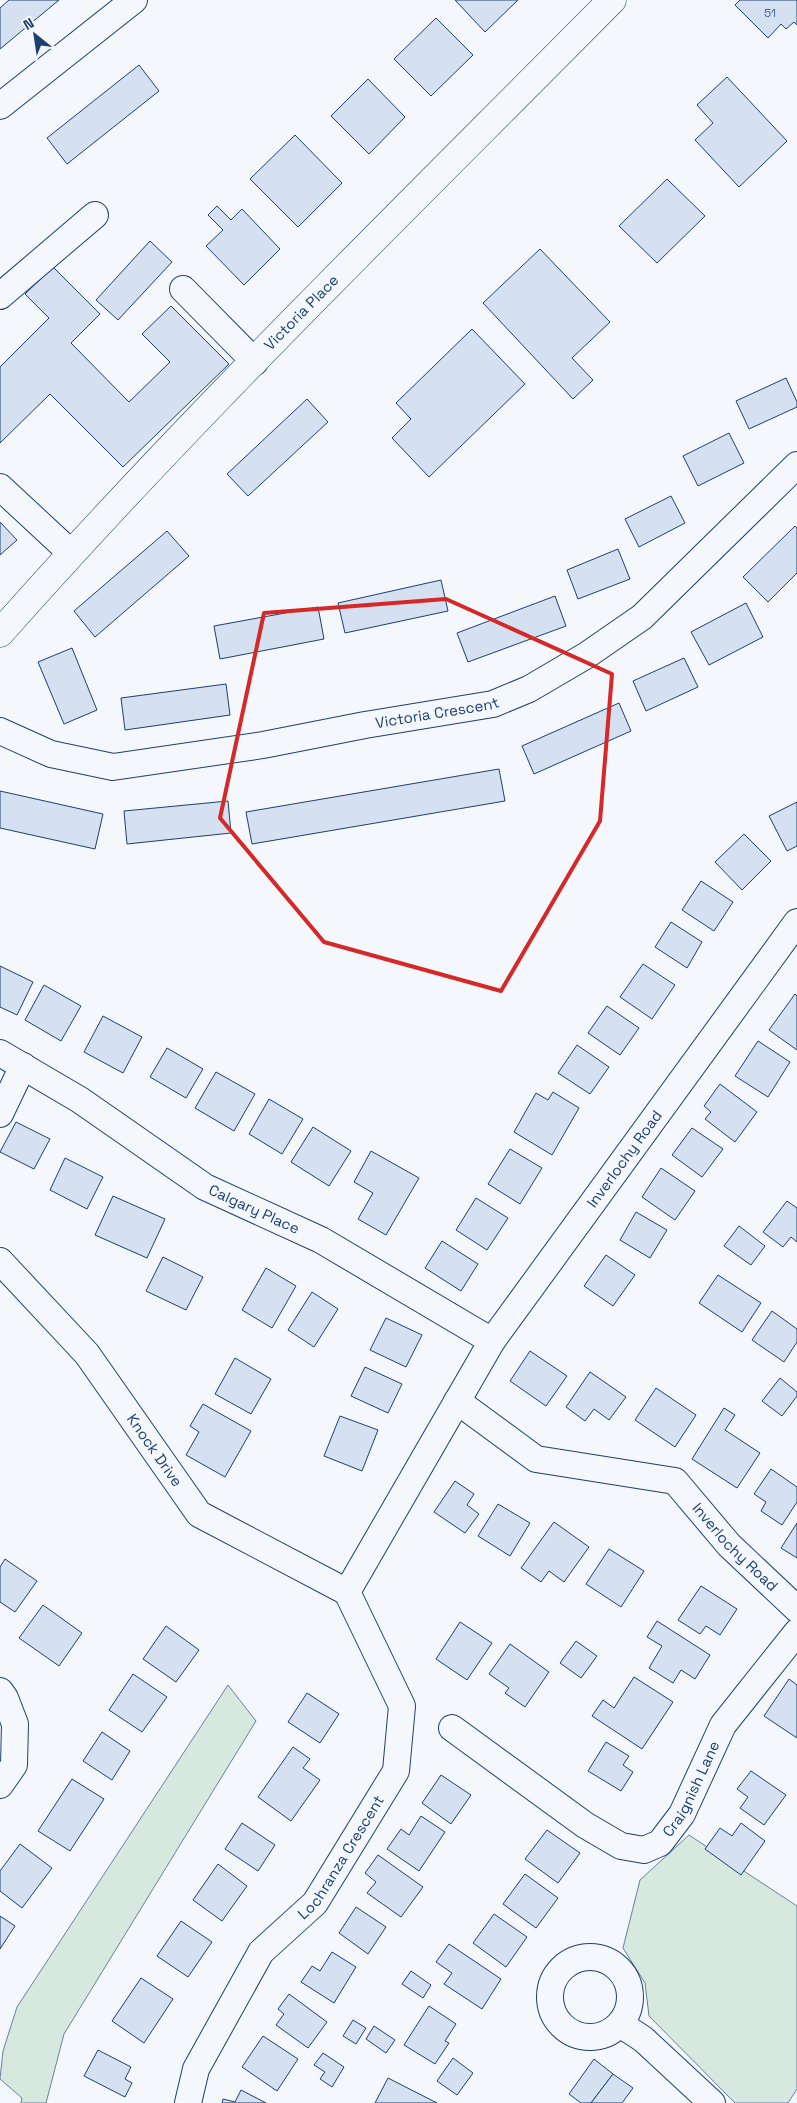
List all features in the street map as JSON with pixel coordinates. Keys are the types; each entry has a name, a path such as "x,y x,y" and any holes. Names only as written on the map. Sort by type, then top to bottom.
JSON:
{"street":[{"path":"0,106 134,0"},
{"name":"Victoria Place","path":"0,633 70,553 255,362 612,0"},
{"path":"0,296 95,215"},
{"path":"183,290 255,362"},
{"name":"Victoria Crescent","path":"0,731 51,754 113,767 263,745 365,725 493,704 530,689 563,670 642,617 797,464"},
{"path":"0,487 70,553"},
{"name":"Inverlochy Road","path":"347,1592 492,1341 797,922"},
{"name":"Calgary Place","path":"0,1053 80,1100 205,1187 321,1240 492,1341"},
{"path":"0,1114 23,1066"},
{"name":"Knock Drive","path":"0,1261 87,1354 200,1514 347,1592"},
{"name":"Inverlochy Road","path":"457,1401 536,1459 675,1481 729,1545 797,1608"},
{"name":"Lochranza Crescent","path":"188,2103 196,2068 261,1952 315,1903 396,1771 402,1706 347,1592"},
{"name":"Craignish Lane","path":"452,1728 584,1825 621,1846 644,1850 660,1844 682,1814 723,1726 797,1632"},
{"path":"0,1691 5,1698 15,1724 14,1765 0,1786"},
{"path":"620,2024 643,2039 712,2103"}],"highlighted area":[{"path":"446,599 612,674 600,821 501,991 324,942 220,818 264,613"}],"shaded area":[{"path":"228,1685 256,1721 64,2034 46,2103 21,2103 22,2098 0,2079 3,2051 17,2007"},
{"path":"689,1835 797,1906 797,2089 788,2103 735,2103 649,2016 645,1983 623,1948 640,1880"}],"building":[{"path":"9,0 59,0 0,49 0,8"},
{"path":"455,0 518,0 485,32"},
{"path":"740,0 797,0 797,25 794,22 786,29 781,24 768,38 735,5"},
{"path":"436,18 473,55 431,96 394,59"},
{"path":"139,65 159,91 67,164 47,138"},
{"path":"727,77 787,141 739,187 695,140 713,123 697,105"},
{"path":"368,79 405,117 369,154 331,116"},
{"path":"295,135 342,183 298,227 250,179"},
{"path":"667,179 705,216 657,263 619,226"},
{"path":"217,206 231,220 242,209 280,249 244,285 206,246 223,230 208,215"},
{"path":"150,241 172,262 118,320 96,300"},
{"path":"540,249 610,322 572,358 593,380 573,399 483,303"},
{"path":"53,267 100,314 71,343 129,402 170,362 142,334 171,306 229,364 123,467 50,394 0,443 0,367 49,318 25,294"},
{"path":"472,329 525,384 429,477 392,438 411,419 396,403"},
{"path":"786,378 797,402 797,407 749,429 736,401"},
{"path":"307,399 328,422 248,496 227,474"},
{"path":"729,433 744,463 698,486 683,456"},
{"path":"671,496 685,523 639,547 625,519"},
{"path":"0,522 17,540 0,555"},
{"path":"795,526 797,528 797,573 768,602 743,577"},
{"path":"167,531 189,556 95,637 74,611"},
{"path":"618,549 630,579 578,599 567,570"},
{"path":"441,580 448,611 345,633 338,603"},
{"path":"555,596 566,626 468,662 457,633"},
{"path":"746,603 763,637 709,665 691,632"},
{"path":"318,607 324,639 220,659 214,626"},
{"path":"72,648 97,710 64,724 38,662"},
{"path":"684,658 698,687 646,711 633,681"},
{"path":"226,684 230,715 125,730 121,698"},
{"path":"619,703 631,731 534,774 522,746"},
{"path":"499,769 505,801 252,844 246,812"},
{"path":"0,791 103,814 95,849 0,828"},
{"path":"228,801 231,833 127,844 124,811"},
{"path":"797,802 797,846 787,851 769,816"},
{"path":"744,834 771,861 742,890 715,862"},
{"path":"701,881 733,902 714,931 682,910"},
{"path":"671,922 702,942 687,968 655,947"},
{"path":"643,964 675,985 652,1019 620,997"},
{"path":"0,966 33,982 17,1015 0,1007"},
{"path":"44,985 81,1006 61,1041 25,1020"},
{"path":"795,994 797,996 797,1050 769,1030"},
{"path":"607,1006 639,1028 620,1055 588,1033"},
{"path":"103,1016 142,1037 123,1073 84,1052"},
{"path":"758,1041 790,1062 768,1097 735,1076"},
{"path":"577,1045 609,1067 590,1094 558,1073"},
{"path":"167,1048 203,1069 186,1098 150,1077"},
{"path":"216,1072 255,1094 234,1131 195,1108"},
{"path":"720,1084 757,1112 735,1142 705,1119 711,1112 704,1106"},
{"path":"553,1092 579,1108 552,1155 514,1132 536,1093 548,1100"},
{"path":"269,1099 303,1119 282,1154 249,1134"},
{"path":"16,1122 50,1139 34,1169 0,1152"},
{"path":"313,1127 351,1151 329,1186 291,1162"},
{"path":"692,1128 723,1149 702,1177 672,1155"},
{"path":"510,1149 542,1168 520,1204 488,1184"},
{"path":"371,1151 419,1178 386,1235 358,1219 373,1193 354,1182"},
{"path":"65,1158 103,1177 87,1209 50,1190"},
{"path":"661,1168 695,1191 675,1220 642,1197"},
{"path":"113,1196 165,1219 147,1258 95,1235"},
{"path":"476,1198 508,1218 487,1250 456,1230"},
{"path":"787,1201 797,1208 797,1242 791,1237 783,1247 763,1232"},
{"path":"636,1212 667,1230 650,1258 620,1240"},
{"path":"739,1226 765,1246 751,1265 724,1246"},
{"path":"442,1241 478,1264 461,1291 425,1268"},
{"path":"606,1255 635,1275 613,1306 584,1286"},
{"path":"163,1257 203,1277 186,1310 146,1291"},
{"path":"266,1268 296,1286 272,1328 242,1310"},
{"path":"718,1275 761,1303 742,1332 699,1303"},
{"path":"312,1292 338,1309 314,1347 288,1330"},
{"path":"772,1311 797,1329 797,1342 784,1362 752,1340"},
{"path":"386,1318 422,1335 406,1367 370,1350"},
{"path":"530,1351 567,1376 546,1406 510,1381"},
{"path":"235,1358 271,1379 251,1414 215,1394"},
{"path":"365,1367 402,1384 388,1413 351,1396"},
{"path":"590,1372 626,1397 609,1420 594,1409 585,1421 566,1407"},
{"path":"780,1378 797,1392 797,1396 782,1416 762,1401"},
{"path":"656,1388 696,1415 675,1447 635,1420"},
{"path":"203,1404 251,1431 225,1477 186,1455 199,1432 190,1426"},
{"path":"724,1408 735,1415 725,1430 760,1453 737,1488 692,1459"},
{"path":"340,1416 378,1430 362,1471 324,1456"},
{"path":"771,1469 797,1487 797,1502 782,1525 761,1511 766,1502 754,1494"},
{"path":"455,1481 474,1494 467,1505 479,1514 465,1533 434,1512"},
{"path":"498,1504 530,1523 510,1556 478,1536"},
{"path":"554,1522 589,1547 564,1582 549,1571 541,1582 521,1568"},
{"path":"797,1523 797,1558 781,1548"},
{"path":"609,1549 644,1571 621,1607 586,1584"},
{"path":"5,1559 37,1581 15,1612 0,1602 0,1567"},
{"path":"701,1586 737,1609 720,1635 706,1626 700,1634 678,1620"},
{"path":"43,1605 82,1633 59,1666 19,1638"},
{"path":"657,1621 710,1655 695,1679 681,1670 673,1683 649,1668 662,1646 647,1637"},
{"path":"460,1622 492,1643 467,1680 436,1659"},
{"path":"166,1626 199,1650 176,1682 143,1659"},
{"path":"576,1641 597,1656 581,1678 560,1663"},
{"path":"510,1644 549,1672 525,1707 505,1693 509,1688 489,1674"},
{"path":"133,1674 167,1697 142,1732 109,1710"},
{"path":"634,1677 673,1702 642,1749 592,1716 603,1700 614,1708"},
{"path":"789,1679 797,1685 797,1738 764,1716"},
{"path":"307,1693 339,1714 320,1743 288,1722"},
{"path":"102,1732 130,1751 112,1780 83,1761"},
{"path":"606,1742 629,1756 623,1765 633,1772 621,1791 588,1771"},
{"path":"293,1747 310,1759 303,1768 320,1780 291,1821 258,1797"},
{"path":"751,1771 786,1795 764,1825 740,1808 748,1797 737,1789"},
{"path":"441,1775 471,1795 451,1824 422,1803"},
{"path":"72,1779 104,1799 70,1851 38,1831"},
{"path":"421,1816 445,1832 419,1871 387,1849 401,1829 409,1835"},
{"path":"242,1823 275,1845 258,1871 225,1849"},
{"path":"741,1823 765,1841 741,1875 705,1849 720,1828 732,1836"},
{"path":"547,1830 580,1853 558,1883 525,1859"},
{"path":"20,1844 52,1868 22,1908 0,1891 0,1871"},
{"path":"378,1855 423,1887 401,1917 367,1893 376,1882 365,1873"},
{"path":"218,1864 247,1886 222,1921 193,1900"},
{"path":"525,1874 558,1898 536,1928 503,1904"},
{"path":"356,1907 386,1927 368,1954 339,1933"},
{"path":"494,1914 527,1937 506,1967 473,1943"},
{"path":"0,1916 15,1926 0,1949"},
{"path":"181,1921 212,1942 188,1977 157,1956"},
{"path":"449,1944 501,1979 482,2009 444,1984 452,1973 436,1962"},
{"path":"332,1952 356,1967 334,2003 301,1982 312,1966 320,1971"},
{"path":"411,1971 431,1985 423,1998 402,1984"},
{"path":"141,1978 173,1999 144,2043 112,2021"},
{"path":"289,1994 327,2022 308,2048 276,2025 284,2014 278,2009"},
{"path":"429,2006 456,2024 445,2041 449,2043 435,2064 404,2045"},
{"path":"353,2020 366,2028 356,2044 343,2036"},
{"path":"374,2026 395,2040 386,2053 366,2039"},
{"path":"263,2036 298,2059 277,2091 242,2067"},
{"path":"98,2050 131,2067 125,2079 132,2083 125,2097 84,2076"},
{"path":"323,2053 344,2067 332,2087 320,2079 325,2072 314,2065"},
{"path":"453,2058 473,2073 457,2095 437,2081"},
{"path":"594,2059 613,2074 591,2103 581,2103 569,2094"},
{"path":"613,2074 633,2088 622,2103 591,2103"},
{"path":"388,2078 437,2103 375,2103"},
{"path":"241,2090 266,2103 222,2103 223,2099 235,2102"}]}
